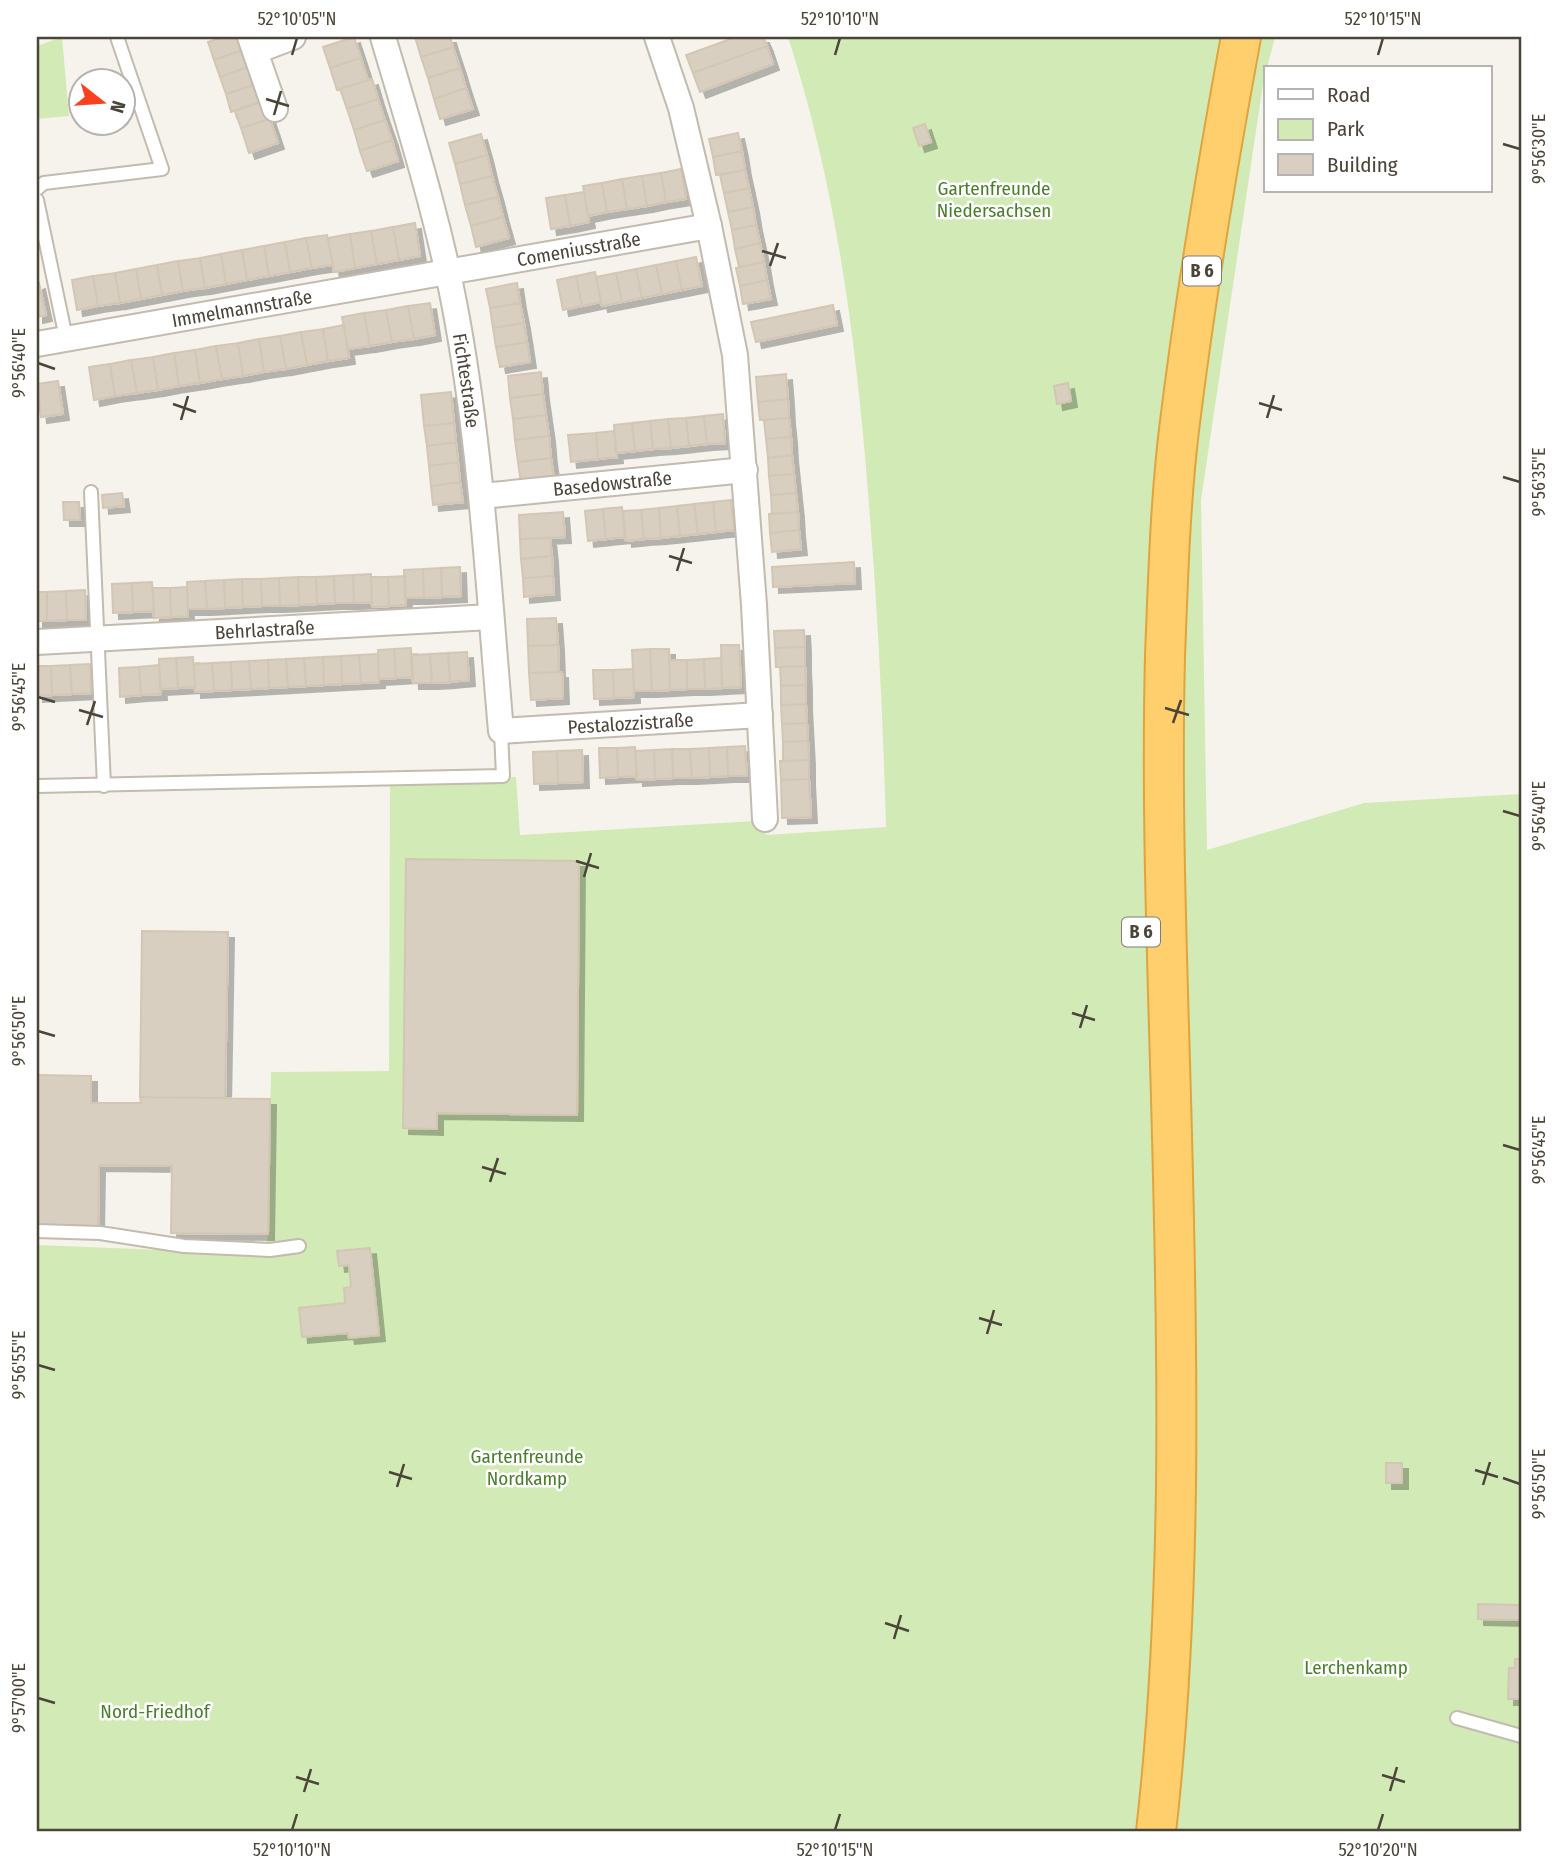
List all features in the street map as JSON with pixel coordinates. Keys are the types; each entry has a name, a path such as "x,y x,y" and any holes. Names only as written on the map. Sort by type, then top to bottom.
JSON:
{"highway":[{"name":"B 6","path":"1131,1832 1143,1684 1150,1477 1147,1140 1138,851 1140,654 1146,518 1170,310 1214,37"},
{"name":"B 6","path":"1156,1832 1168,1672 1175,1464 1176,1354 1164,853 1169,575 1179,433 1195,314 1241,37"}],"street":[{"path":"275,109 253,44 293,37"},
{"name":"Fichtestraße","path":"383,37 421,165 447,272 467,377 482,496 501,731"},
{"path":"657,37 681,108 709,226 735,355 754,605 765,819"},
{"name":"Comeniusstraße","path":"447,272 709,226"},
{"name":"Immelmannstraße","path":"37,344 447,272"},
{"name":"Basedowstraße","path":"482,496 745,470"},
{"name":"Behrlastraße","path":"37,642 491,617"},
{"name":"Pestalozzistraße","path":"501,731 760,715"}],"lane":[{"path":"37,189 44,183 162,169 117,37"},
{"path":"37,200 66,338"},
{"path":"91,492 104,786"},
{"path":"37,786 503,776 501,731"},
{"path":"37,1231 100,1233 184,1246 270,1250 299,1246"},
{"path":"1457,1718 1521,1736"}],"green space":[{"path":"62,37 66,116 37,119 37,46"},
{"path":"788,37 1275,37 1268,66 1264,66 1201,500 1207,850 1364,803 1521,794 1521,1832 37,1832 37,1245 265,1254 268,1234 271,1072 389,1071 390,781 516,777 520,835 755,821 767,835 886,827 875,585 858,386 832,210 805,94"}],"building":[{"path":"224,37 238,37 242,50 214,60 208,42"},
{"path":"354,37 361,58 330,68 323,47"},
{"path":"415,37 450,37 453,47 421,57"},
{"path":"736,37 763,37 767,46 693,73 686,55"},
{"path":"767,46 773,64 700,92 693,73"},
{"path":"453,47 460,68 428,78 421,57"},
{"path":"242,50 248,67 220,77 214,60"},
{"path":"361,58 368,80 337,90 330,68"},
{"path":"248,67 254,85 226,94 220,77"},
{"path":"460,68 466,88 434,99 428,78"},
{"path":"372,79 378,99 347,109 340,89"},
{"path":"254,85 260,102 231,112 226,94"},
{"path":"466,88 473,109 440,119 434,99"},
{"path":"378,99 385,120 354,130 347,109"},
{"path":"264,101 270,119 241,128 235,111"},
{"path":"270,119 278,143 249,153 241,128"},
{"path":"385,120 392,140 360,151 354,130"},
{"path":"925,124 931,142 919,146 913,128"},
{"path":"738,133 742,151 713,157 709,139"},
{"path":"481,134 487,155 455,164 449,143"},
{"path":"392,140 398,161 367,171 360,151"},
{"path":"742,151 745,170 716,175 713,157"},
{"path":"487,155 492,176 460,184 455,164"},
{"path":"681,169 686,199 666,202 661,173"},
{"path":"745,170 749,188 724,193 720,175"},
{"path":"661,173 666,202 647,206 642,176"},
{"path":"492,176 498,197 465,205 460,184"},
{"path":"642,176 647,206 627,209 622,179"},
{"path":"622,179 627,209 607,212 602,183"},
{"path":"602,183 607,212 588,216 583,186"},
{"path":"749,188 753,207 728,212 724,193"},
{"path":"584,192 589,222 570,226 565,195"},
{"path":"565,195 570,226 551,229 546,198"},
{"path":"498,197 503,217 471,226 465,205"},
{"path":"753,207 756,225 732,230 728,212"},
{"path":"503,217 509,238 476,247 471,226"},
{"path":"415,223 420,256 399,260 393,227"},
{"path":"756,225 760,243 735,249 732,230"},
{"path":"393,227 399,260 377,264 371,231"},
{"path":"371,231 377,264 355,268 350,234"},
{"path":"350,234 355,268 334,272 328,238"},
{"path":"327,235 333,265 312,268 306,238"},
{"path":"306,238 312,268 290,272 285,242"},
{"path":"285,242 290,272 269,276 264,246"},
{"path":"760,243 764,262 739,267 735,249"},
{"path":"264,246 269,276 247,280 242,250"},
{"path":"242,250 247,280 226,284 221,254"},
{"path":"221,254 226,284 205,288 200,258"},
{"path":"696,257 702,286 682,290 676,261"},
{"path":"200,258 205,288 183,291 178,261"},
{"path":"178,261 183,291 162,295 157,265"},
{"path":"676,261 682,290 662,294 656,265"},
{"path":"764,262 767,280 740,286 736,268"},
{"path":"157,265 162,295 141,299 136,269"},
{"path":"656,265 662,294 642,298 636,269"},
{"path":"136,269 141,299 120,303 115,273"},
{"path":"636,269 642,298 622,302 616,273"},
{"path":"595,272 601,302 582,306 576,276"},
{"path":"115,273 120,303 98,306 93,276"},
{"path":"616,273 622,302 602,306 596,277"},
{"path":"93,276 98,306 77,310 72,280"},
{"path":"576,276 582,306 563,310 557,280"},
{"path":"767,280 771,299 743,304 740,286"},
{"path":"39,283 46,315 37,317 37,284"},
{"path":"517,283 520,303 490,308 486,289"},
{"path":"430,303 435,335 414,339 408,306"},
{"path":"520,303 524,323 493,328 490,308"},
{"path":"833,305 837,325 756,342 751,322"},
{"path":"408,306 414,339 392,342 386,310"},
{"path":"386,310 392,342 370,346 364,313"},
{"path":"364,313 370,346 348,349 342,317"},
{"path":"524,323 527,342 496,347 493,328"},
{"path":"344,325 349,358 328,361 323,329"},
{"path":"323,329 328,361 307,365 301,332"},
{"path":"301,332 307,365 286,369 280,336"},
{"path":"280,336 286,369 264,372 259,339"},
{"path":"259,339 264,372 243,376 238,343"},
{"path":"527,342 530,362 500,367 496,347"},
{"path":"238,343 243,376 222,379 216,346"},
{"path":"216,346 222,379 200,383 195,350"},
{"path":"195,350 200,383 179,386 174,353"},
{"path":"174,353 179,386 158,390 153,357"},
{"path":"153,357 158,390 137,393 131,360"},
{"path":"131,360 137,393 115,396 110,364"},
{"path":"110,364 115,396 94,400 89,367"},
{"path":"541,372 543,394 510,398 508,376"},
{"path":"786,374 788,399 758,402 756,377"},
{"path":"58,381 63,414 41,417 37,384"},
{"path":"1068,383 1071,401 1057,404 1054,386"},
{"path":"451,392 454,423 424,426 421,395"},
{"path":"543,394 546,415 513,419 510,398"},
{"path":"788,399 789,418 760,420 758,402"},
{"path":"723,414 725,443 707,444 704,416"},
{"path":"546,415 549,436 515,440 513,419"},
{"path":"704,416 707,444 689,446 686,418"},
{"path":"686,418 689,446 671,448 668,419"},
{"path":"789,418 791,437 766,439 764,420"},
{"path":"668,419 671,448 653,449 650,421"},
{"path":"650,421 653,449 635,451 632,423"},
{"path":"454,423 456,442 427,446 424,426"},
{"path":"632,423 635,451 616,453 614,425"},
{"path":"614,431 617,457 598,459 596,433"},
{"path":"596,433 598,459 571,462 568,435"},
{"path":"549,436 551,458 518,462 515,440"},
{"path":"791,437 792,455 768,458 766,439"},
{"path":"456,442 458,462 429,466 427,446"},
{"path":"792,455 794,474 769,476 768,458"},
{"path":"551,458 554,479 521,483 518,462"},
{"path":"458,462 460,482 431,486 429,466"},
{"path":"794,474 796,493 771,495 769,476"},
{"path":"460,482 463,502 433,505 431,486"},
{"path":"122,493 124,506 103,508 102,495"},
{"path":"796,493 798,512 772,514 771,495"},
{"path":"731,500 734,530 716,532 713,502"},
{"path":"63,502 79,502 80,520 64,520"},
{"path":"713,502 716,532 698,534 694,504"},
{"path":"694,504 698,534 680,536 677,506"},
{"path":"677,506 680,536 661,538 659,508"},
{"path":"622,507 625,537 606,539 603,509"},
{"path":"659,508 661,538 644,539 641,510"},
{"path":"603,509 606,539 588,541 585,511"},
{"path":"641,510 644,539 626,541 623,511"},
{"path":"563,512 565,537 520,539 519,515"},
{"path":"798,512 799,530 770,533 769,514"},
{"path":"799,530 801,549 772,552 770,533"},
{"path":"550,538 552,556 521,559 520,539"},
{"path":"552,556 553,576 523,578 521,559"},
{"path":"854,562 855,583 773,587 772,567"},
{"path":"460,567 461,596 442,597 441,568"},
{"path":"441,568 442,597 424,598 423,569"},
{"path":"423,569 424,598 405,598 404,570"},
{"path":"371,574 372,602 354,603 353,575"},
{"path":"353,575 354,603 335,603 334,576"},
{"path":"334,576 335,603 317,604 316,577"},
{"path":"405,576 406,605 389,606 388,577"},
{"path":"553,576 554,594 524,597 523,578"},
{"path":"298,577 316,577 317,604 299,605"},
{"path":"298,577 299,605 280,606 279,578"},
{"path":"371,577 388,577 389,606 372,607"},
{"path":"279,578 280,606 262,606 261,579"},
{"path":"242,579 261,579 262,606 243,607"},
{"path":"242,579 243,607 225,608 224,580"},
{"path":"224,580 225,608 207,609 205,581"},
{"path":"205,581 207,609 188,609 187,582"},
{"path":"152,582 154,611 133,612 132,583"},
{"path":"132,583 133,612 113,613 112,584"},
{"path":"187,587 188,616 171,617 170,588"},
{"path":"153,588 170,588 171,617 154,618"},
{"path":"85,590 86,620 67,620 66,591"},
{"path":"66,591 67,620 47,621 47,592"},
{"path":"37,592 47,592 47,621 37,621"},
{"path":"556,618 558,645 528,646 527,619"},
{"path":"804,630 805,647 775,648 774,631"},
{"path":"558,645 559,672 529,673 528,646"},
{"path":"721,645 739,645 741,687 722,688"},
{"path":"805,647 805,666 776,667 775,648"},
{"path":"411,648 412,677 396,678 394,649"},
{"path":"394,649 396,678 379,679 378,650"},
{"path":"650,649 652,691 634,691 632,650"},
{"path":"650,649 669,649 670,690 652,691"},
{"path":"467,652 469,680 450,682 448,653"},
{"path":"448,653 450,682 432,683 430,654"},
{"path":"378,654 379,682 361,683 359,655"},
{"path":"430,654 432,683 413,683 412,655"},
{"path":"359,655 361,683 342,684 341,656"},
{"path":"341,656 342,684 324,685 323,657"},
{"path":"193,657 195,687 178,688 176,658"},
{"path":"323,657 324,685 306,686 304,658"},
{"path":"176,658 178,688 160,689 159,659"},
{"path":"304,658 306,686 288,687 286,659"},
{"path":"721,658 722,688 705,689 704,659"},
{"path":"286,659 288,687 269,688 268,660"},
{"path":"704,659 705,689 687,689 687,660"},
{"path":"268,660 269,688 251,689 249,661"},
{"path":"669,660 687,660 687,689 670,690"},
{"path":"249,661 251,689 232,690 231,662"},
{"path":"231,662 232,690 214,691 212,663"},
{"path":"212,663 214,691 195,692 194,664"},
{"path":"90,664 91,693 72,694 70,665"},
{"path":"70,665 72,694 52,695 51,666"},
{"path":"159,665 161,694 141,695 139,667"},
{"path":"37,666 51,666 52,695 37,696"},
{"path":"805,666 806,685 781,686 780,667"},
{"path":"139,667 141,695 120,697 119,668"},
{"path":"633,669 634,697 614,698 613,670"},
{"path":"593,670 613,670 614,698 594,699"},
{"path":"562,672 563,698 531,700 529,673"},
{"path":"806,685 806,704 781,705 781,686"},
{"path":"806,704 807,723 782,724 781,705"},
{"path":"807,723 808,741 783,742 782,724"},
{"path":"808,741 809,760 783,761 783,742"},
{"path":"745,746 747,776 728,776 727,747"},
{"path":"635,747 637,776 618,777 617,748"},
{"path":"727,747 728,776 710,777 709,748"},
{"path":"599,748 617,748 618,777 600,778"},
{"path":"709,748 710,777 692,778 690,749"},
{"path":"672,749 673,778 655,779 654,750"},
{"path":"672,749 690,749 692,778 673,778"},
{"path":"582,750 583,782 558,783 557,751"},
{"path":"654,750 655,779 637,780 635,751"},
{"path":"557,751 558,783 534,784 533,752"},
{"path":"809,760 809,779 781,780 780,761"},
{"path":"809,779 811,817 782,818 781,780"},
{"path":"406,859 579,861 577,1115 437,1113 437,1129 403,1128"},
{"path":"142,931 228,932 225,1098 140,1097"},
{"path":"37,1075 91,1076 91,1103 141,1103 140,1097 270,1099 268,1234 171,1233 172,1166 99,1165 98,1227 37,1226"},
{"path":"370,1248 379,1335 349,1338 348,1333 302,1337 299,1308 345,1303 344,1288 351,1287 349,1265 339,1266 337,1251"},
{"path":"1386,1463 1402,1463 1402,1483 1386,1483"},
{"path":"1478,1604 1521,1605 1521,1620 1478,1619"},
{"path":"1515,1659 1521,1659 1521,1699 1508,1699 1509,1668 1515,1668"}],"park label":[{"name":"Gartenfreunde Niedersachsen","path":"994,199"},
{"name":"Gartenfreunde Nordkamp","path":"527,1467"},
{"name":"Lerchenkamp","path":"1356,1667"},
{"name":"Nord-Friedhof","path":"155,1711"}]}
